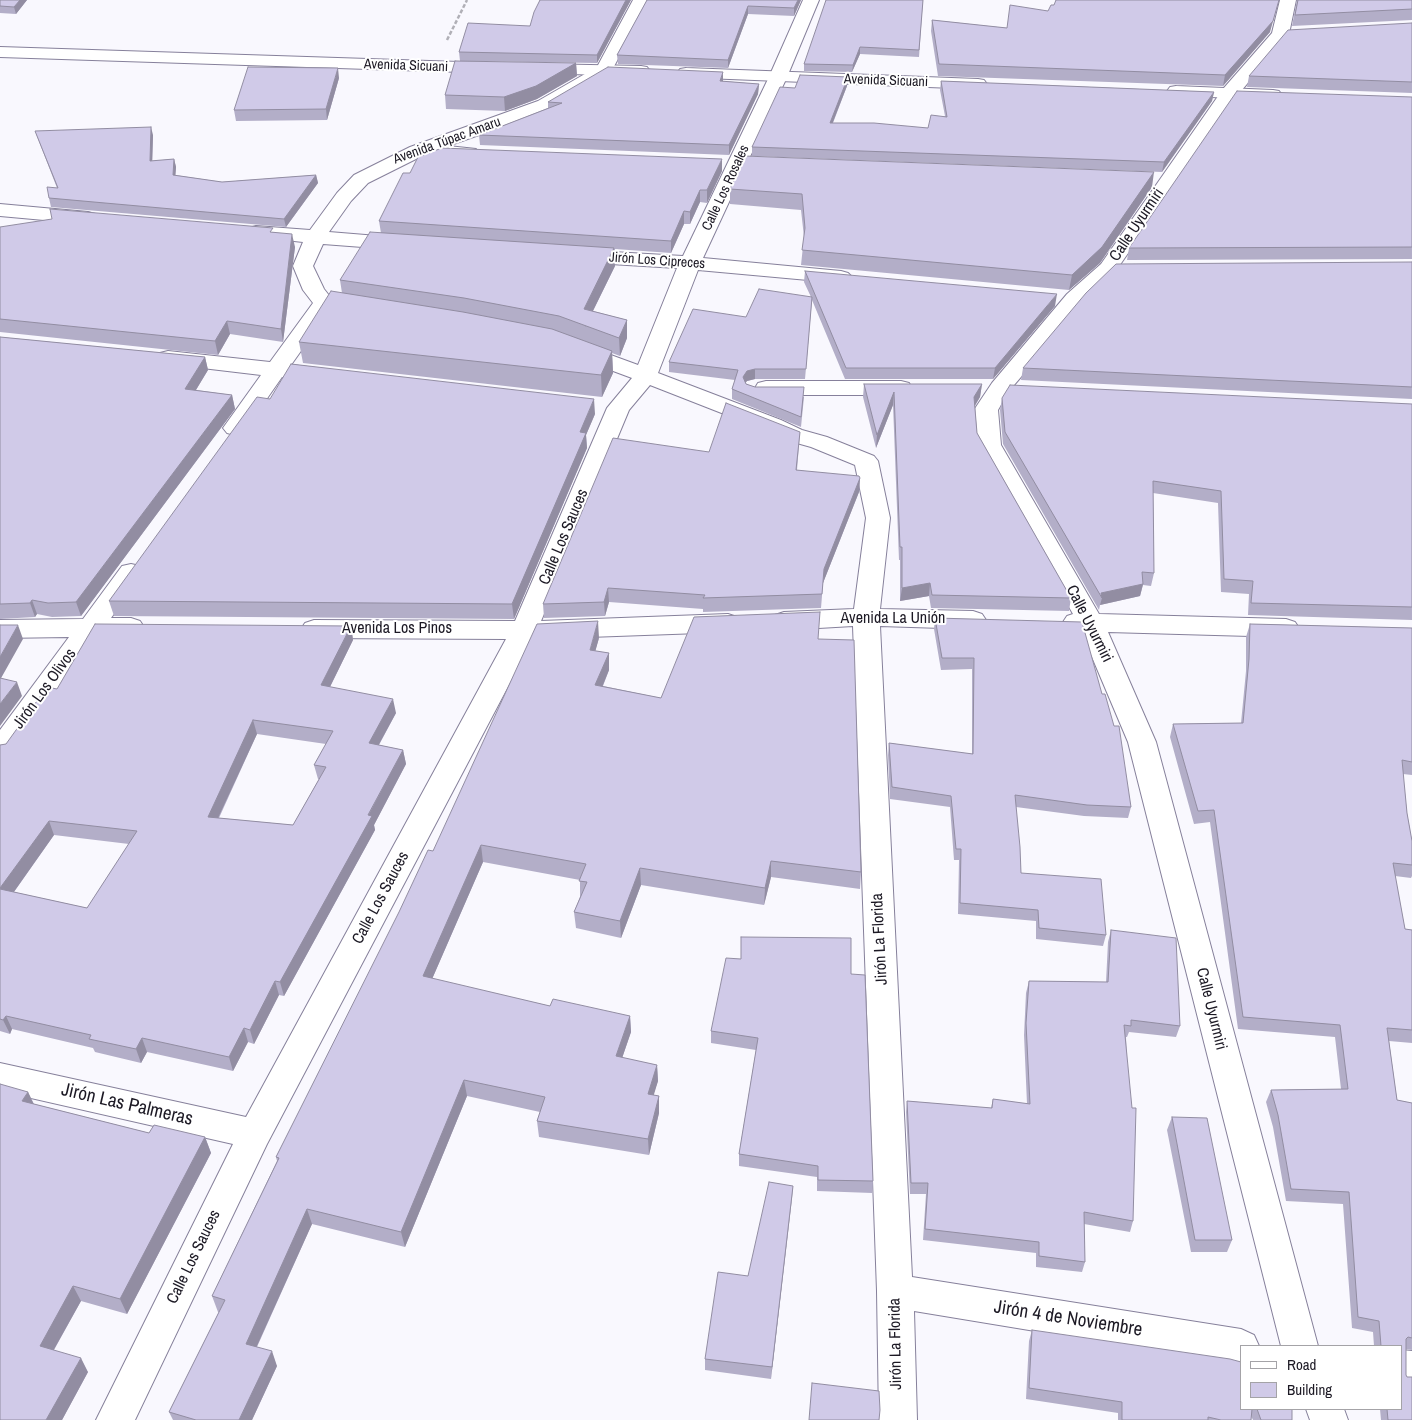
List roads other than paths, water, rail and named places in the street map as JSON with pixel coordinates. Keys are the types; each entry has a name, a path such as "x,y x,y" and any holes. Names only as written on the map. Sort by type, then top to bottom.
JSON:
{"street":[{"path":"604,70 640,0"},
{"name":"Calle Los Rosales","path":"645,377 728,164 778,77 811,0"},
{"name":"Calle Uyurmiri","path":"1288,0 1289,34 1230,93 1158,179 1118,268 1065,298 986,410 989,445 1091,623 1142,742 1300,1345"},
{"name":"Avenida Sicuani","path":"0,52 432,67 667,72 994,85"},
{"name":"Avenida Túpac Amaru","path":"225,442 278,369 333,305 314,290 303,266 315,237 344,197 361,179 417,151 546,105 604,70"},
{"path":"1161,91 1287,96"},
{"path":"417,151 485,154"},
{"path":"728,164 757,165"},
{"path":"0,210 108,219"},
{"path":"236,230 425,246"},
{"name":"Jirón Los Cipreces","path":"560,255 690,263 858,279"},
{"path":"560,343 645,377"},
{"path":"149,356 346,377"},
{"name":"Calle Los Sauces","path":"115,1420 255,1134 524,630 608,407 645,377"},
{"name":"Jirón La Florida","path":"645,377 866,461 878,518 866,617 896,1291 898,1420"},
{"path":"755,388 922,388"},
{"path":"970,388 1029,390"},
{"path":"91,627 143,555"},
{"name":"Avenida La Unión","path":"524,630 866,617 993,620"},
{"path":"1052,622 1306,628"},
{"name":"Jirón Los Olivos","path":"0,750 91,627"},
{"path":"0,629 160,628"},
{"name":"Avenida Los Pinos","path":"288,629 524,630"},
{"name":"Jirón Las Palmeras","path":"0,1077 255,1134"},
{"name":"Jirón 4 de Noviembre","path":"896,1291 1240,1347"}]}
